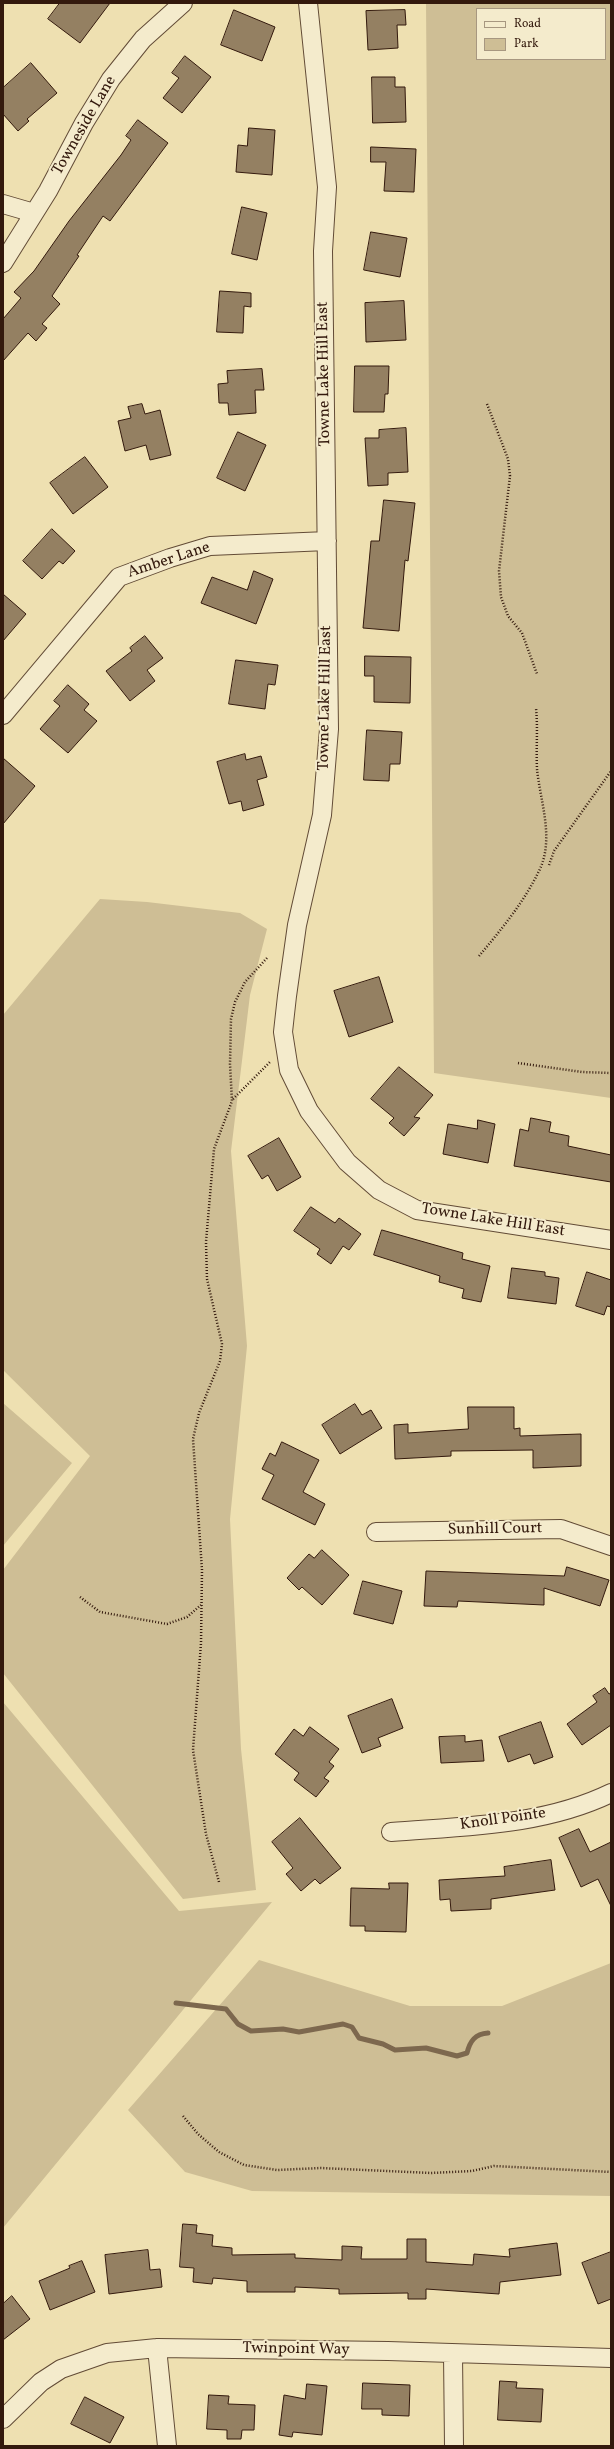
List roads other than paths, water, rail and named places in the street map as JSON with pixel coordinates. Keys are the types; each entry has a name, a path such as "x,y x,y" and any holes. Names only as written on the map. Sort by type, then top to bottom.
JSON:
{"street":[{"name":"Towneside Lane","path":"3,263 34,213 110,79 144,39 183,3"},
{"name":"Towne Lake Hill East","path":"308,3 327,187 323,251 329,730 322,815 298,925 287,996 283,1032 289,1070 309,1111 347,1162 379,1190 417,1210 611,1240"},
{"path":"3,204 34,213"},
{"name":"Amber Lane","path":"3,715 120,577 170,558 210,546 327,540"},
{"name":"Sunhill Court","path":"376,1532 561,1529 611,1546"},
{"name":"Knoll Pointe","path":"391,1832 519,1821 585,1806 611,1793"},
{"path":"157,2348 167,2446"},
{"name":"Twinpoint Way","path":"3,2419 41,2382 61,2369 107,2353 157,2348 611,2358"},
{"path":"453,2354 454,2446"}],"waterway":[{"path":"176,2003 226,2009 238,2024 251,2031 283,2029 299,2032 343,2024 352,2027 359,2038 383,2044 395,2050 426,2048 457,2056 467,2053 470,2045 476,2037 488,2033"}]}
